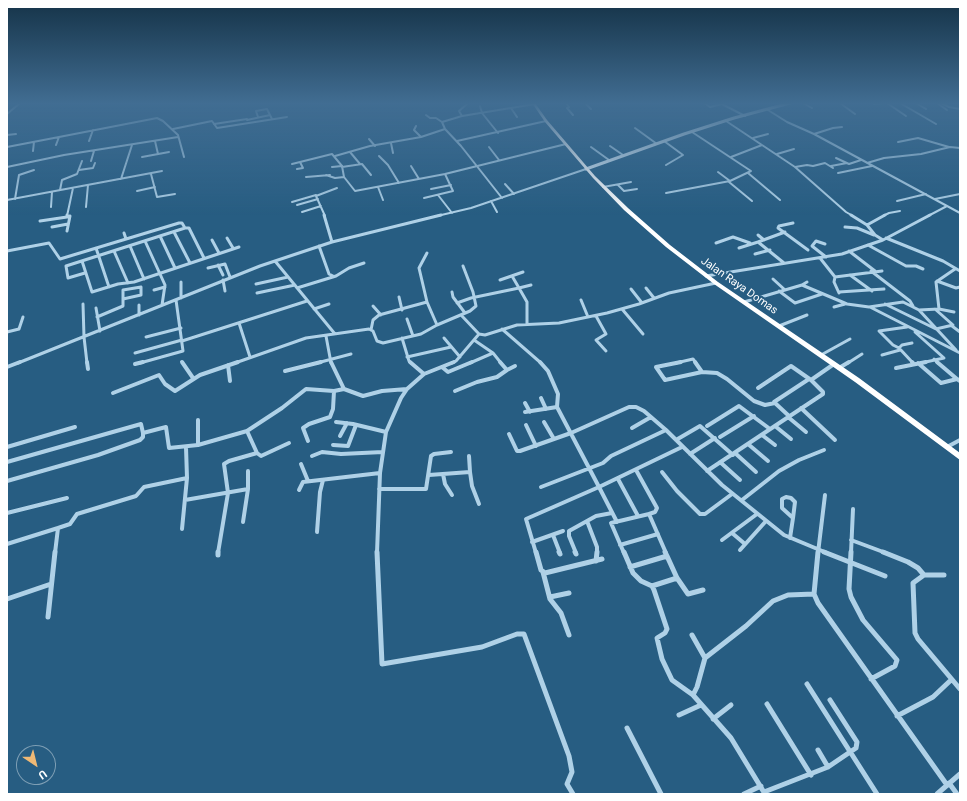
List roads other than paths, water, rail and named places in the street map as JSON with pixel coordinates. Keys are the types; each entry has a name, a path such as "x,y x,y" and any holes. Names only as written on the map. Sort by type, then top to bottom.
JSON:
{"highway":[{"name":"Jalan Raya Domas","path":"563,140 603,187 658,238 706,276 834,364 960,457"}],"main road":[{"path":"586,169 664,141"}],"street":[{"path":"7,147 42,140"},
{"path":"56,145 58,140"},
{"path":"7,167 159,140"},
{"path":"179,140 184,157"},
{"path":"370,140 375,146"},
{"path":"292,164 332,154 335,156 405,140"},
{"path":"460,140 457,141 502,198"},
{"path":"652,140 657,144"},
{"path":"666,193 729,182 752,170 705,140"},
{"path":"756,140 795,166 846,212 867,225 875,236"},
{"path":"826,140 960,213"},
{"path":"898,142 906,140"},
{"path":"926,140 950,147 960,148"},
{"path":"155,141 158,154"},
{"path":"664,141 683,155 666,165"},
{"path":"33,151 34,142"},
{"path":"391,143 393,153"},
{"path":"335,156 342,167 344,177 355,191 445,174 566,144"},
{"path":"121,179 132,145"},
{"path":"731,157 762,145"},
{"path":"610,146 623,156"},
{"path":"867,163 884,158 921,154 950,147"},
{"path":"489,148 499,160"},
{"path":"591,148 609,160"},
{"path":"777,154 794,149"},
{"path":"91,161 94,151"},
{"path":"142,157 169,152"},
{"path":"350,152 360,164"},
{"path":"379,156 388,165 399,183"},
{"path":"836,158 847,163"},
{"path":"795,166 825,163 832,167 861,160"},
{"path":"60,190 62,179 77,174 82,161"},
{"path":"297,169 303,168 300,162"},
{"path":"79,170 93,168 96,163"},
{"path":"332,168 364,164 371,175"},
{"path":"411,166 419,179"},
{"path":"838,174 872,166"},
{"path":"7,367 140,315 230,277 275,261 332,242 452,213 502,198 586,169"},
{"path":"15,199 19,175 34,170"},
{"path":"7,200 162,171"},
{"path":"718,172 752,201"},
{"path":"748,173 780,200"},
{"path":"151,174 158,198 174,194"},
{"path":"424,198 452,192 453,190 445,174"},
{"path":"326,175 335,178 344,177"},
{"path":"306,177 330,175"},
{"path":"309,180 317,176"},
{"path":"603,187 631,182"},
{"path":"506,184 514,194"},
{"path":"86,207 88,185"},
{"path":"431,189 451,185"},
{"path":"618,185 624,191 637,189"},
{"path":"378,187 383,200"},
{"path":"67,217 73,188"},
{"path":"137,191 155,188"},
{"path":"292,202 337,188"},
{"path":"51,207 52,192"},
{"path":"896,201 926,194"},
{"path":"935,199 960,194"},
{"path":"316,195 332,242"},
{"path":"438,195 452,213"},
{"path":"297,205 318,199"},
{"path":"491,201 497,212"},
{"path":"302,212 321,206"},
{"path":"706,276 826,257 849,251 885,239 947,206"},
{"path":"867,225 888,213 900,210"},
{"path":"40,221 70,216 67,231"},
{"path":"7,251 49,243 60,259 178,222 182,223 185,228 189,228 204,258"},
{"path":"793,222 779,226 778,228 808,250"},
{"path":"52,227 68,224"},
{"path":"845,227 857,228 943,261 960,271"},
{"path":"85,273 68,278 66,266 185,228"},
{"path":"174,232 190,263"},
{"path":"739,248 785,232"},
{"path":"124,233 126,239"},
{"path":"758,235 764,240"},
{"path":"160,236 175,268"},
{"path":"716,243 733,237 751,243"},
{"path":"820,237 812,247 826,257"},
{"path":"227,238 233,248"},
{"path":"212,240 219,253"},
{"path":"145,241 165,287 162,305"},
{"path":"816,241 825,244"},
{"path":"758,242 770,250 784,263"},
{"path":"868,245 906,266 917,266 923,269"},
{"path":"130,246 144,279"},
{"path":"319,246 329,274 333,276"},
{"path":"82,261 92,292 144,279 239,247"},
{"path":"96,248 109,287"},
{"path":"754,254 770,250"},
{"path":"114,251 128,283"},
{"path":"849,251 910,301 913,306"},
{"path":"427,253 421,262 420,268 428,302 437,325"},
{"path":"820,258 835,277 834,282 839,293 884,289"},
{"path":"275,261 307,302 335,334"},
{"path":"257,293 296,287 333,276 364,263"},
{"path":"208,268 225,264 230,277"},
{"path":"218,265 222,275"},
{"path":"428,302 381,315 373,320 371,330 379,343 426,333 437,325 461,315 476,306 475,297 463,266"},
{"path":"937,281 955,269"},
{"path":"835,277 882,271"},
{"path":"500,280 524,272"},
{"path":"850,275 872,291"},
{"path":"512,276 527,302 527,324"},
{"path":"256,284 288,277"},
{"path":"773,279 785,290"},
{"path":"223,280 226,291"},
{"path":"937,281 956,288 960,286"},
{"path":"937,281 937,309 952,324 952,326 960,332"},
{"path":"181,282 181,298"},
{"path":"744,302 802,285 807,282"},
{"path":"461,315 479,334 485,335 502,329 527,324 559,323 588,316 596,316 642,303 670,293 716,283"},
{"path":"457,303 475,297 531,285"},
{"path":"802,285 845,304 869,307 903,302 913,306 919,310 960,353"},
{"path":"98,317 121,307 125,289 141,287 141,295 123,299"},
{"path":"154,290 165,287"},
{"path":"646,288 654,298"},
{"path":"631,289 642,303"},
{"path":"779,291 795,303 822,294"},
{"path":"452,292 457,303 465,313"},
{"path":"399,297 402,310"},
{"path":"135,364 183,351 176,300"},
{"path":"581,300 588,316"},
{"path":"135,353 182,341 307,302"},
{"path":"82,304 88,369"},
{"path":"314,309 329,304"},
{"path":"834,307 845,304"},
{"path":"885,304 936,329 952,326"},
{"path":"139,305 140,315"},
{"path":"373,306 381,315"},
{"path":"869,307 956,350"},
{"path":"96,308 100,330"},
{"path":"622,309 643,334"},
{"path":"919,310 937,309 954,312"},
{"path":"779,326 807,315"},
{"path":"596,316 606,334 596,340 606,351"},
{"path":"7,332 19,329 23,317"},
{"path":"407,319 413,336"},
{"path":"239,323 250,357"},
{"path":"146,337 181,328"},
{"path":"896,368 915,363 944,357 909,328 879,331 890,342 900,349 915,363 940,383 959,380"},
{"path":"502,329 540,361 548,371 558,394 557,407 599,487 610,513 617,522"},
{"path":"113,393 156,376 160,376 165,384 173,391 193,378 299,340 371,330"},
{"path":"479,334 454,362 424,374 407,389 401,398 386,432 380,473 377,556 379,642 381,661 382,664 482,647 517,634 524,634 569,756 572,772 567,784 573,794"},
{"path":"326,336 330,360 344,389"},
{"path":"402,338 407,357 411,364 424,374"},
{"path":"444,338 460,357"},
{"path":"821,355 850,339"},
{"path":"474,340 493,354 507,370"},
{"path":"882,355 900,349 902,345 912,343"},
{"path":"407,357 451,347"},
{"path":"285,372 351,354"},
{"path":"442,367 448,372 493,354"},
{"path":"839,368 862,354"},
{"path":"702,372 692,359 656,367 665,380 702,372 712,372 722,376 760,404 775,403 774,402 834,364"},
{"path":"934,359 959,380"},
{"path":"182,362 193,378"},
{"path":"228,365 230,381"},
{"path":"455,391 477,382 497,377 515,366"},
{"path":"707,470 734,454 823,394 822,390 790,366 758,388"},
{"path":"143,434 166,427 169,448 186,447 247,431 282,408 304,390 334,391 344,389 363,396 382,391 407,389"},
{"path":"308,441 303,428 309,424 330,417 333,409 334,391"},
{"path":"540,398 546,409"},
{"path":"525,403 527,412 557,407"},
{"path":"775,403 806,432"},
{"path":"707,426 739,406 770,429"},
{"path":"510,434 518,452 571,433 629,407 640,408 666,430 732,494 742,500 766,521 790,538 885,576"},
{"path":"801,408 835,440"},
{"path":"720,437 754,416"},
{"path":"632,428 651,417"},
{"path":"198,420 198,444"},
{"path":"336,422 386,432"},
{"path":"544,422 554,439"},
{"path":"340,436 347,423"},
{"path":"7,462 142,424 143,437 140,440 98,456 7,481"},
{"path":"333,445 348,446 356,425"},
{"path":"526,425 536,446"},
{"path":"676,440 699,426 704,428 756,472"},
{"path":"775,426 791,439"},
{"path":"7,447 75,427"},
{"path":"541,487 603,463 611,456 666,430"},
{"path":"247,431 257,454"},
{"path":"762,434 775,445"},
{"path":"690,454 715,438"},
{"path":"947,447 960,440"},
{"path":"218,555 228,493 227,475 224,464 229,461 257,454 261,456 289,443"},
{"path":"748,444 768,461"},
{"path":"182,529 187,478 186,447"},
{"path":"569,635 561,613 555,607 550,597 526,519 618,479 682,447"},
{"path":"742,500 779,471 799,460 824,450"},
{"path":"312,456 322,452 341,454 383,452"},
{"path":"379,489 423,490 427,487 432,455 451,452"},
{"path":"469,456 472,486 479,504"},
{"path":"720,462 740,480"},
{"path":"301,464 308,481"},
{"path":"611,523 649,514 655,512 657,508 636,470"},
{"path":"244,522 248,489 248,471"},
{"path":"429,475 470,472"},
{"path":"662,472 677,491 700,514 705,514 732,494"},
{"path":"299,490 301,484 308,481 380,473"},
{"path":"443,474 445,484 452,495"},
{"path":"7,544 71,523 77,514 136,496 146,486 187,478"},
{"path":"618,479 638,516"},
{"path":"317,532 320,492 323,480"},
{"path":"185,500 248,489"},
{"path":"826,495 818,549 814,594 818,603 897,716 957,794"},
{"path":"790,538 793,518 794,501 791,498 786,497 782,500 782,508 793,518"},
{"path":"7,513 67,498"},
{"path":"853,509 849,589 854,604 863,620 897,660 896,666 871,679"},
{"path":"576,554 568,533 596,516 610,513"},
{"path":"610,513 611,523 630,567 637,577 652,586 667,629 667,632 657,640 662,659 672,680 693,694 713,719 731,738 764,793 828,767 851,752 857,746 857,742 830,700"},
{"path":"649,514 677,578 688,594 703,590"},
{"path":"722,540 758,514"},
{"path":"587,521 597,547 596,560"},
{"path":"740,550 766,521"},
{"path":"48,617 58,528"},
{"path":"532,542 563,531"},
{"path":"732,533 745,544"},
{"path":"620,545 658,534"},
{"path":"553,535 560,554"},
{"path":"851,540 908,562 918,568 924,575"},
{"path":"630,567 667,556"},
{"path":"543,572 602,559"},
{"path":"944,575 924,575 913,583 915,636 960,689"},
{"path":"652,586 677,578"},
{"path":"7,599 51,584"},
{"path":"550,597 569,593"},
{"path":"693,694 697,687 705,658 780,597 788,595 814,594"},
{"path":"692,635 705,658"},
{"path":"897,716 932,697 951,680"},
{"path":"807,684 877,794"},
{"path":"768,704 811,775"},
{"path":"679,715 701,705"},
{"path":"713,719 731,705"},
{"path":"627,728 661,794"},
{"path":"818,750 828,767"},
{"path":"937,794 960,774"},
{"path":"744,794 761,786"}]}
